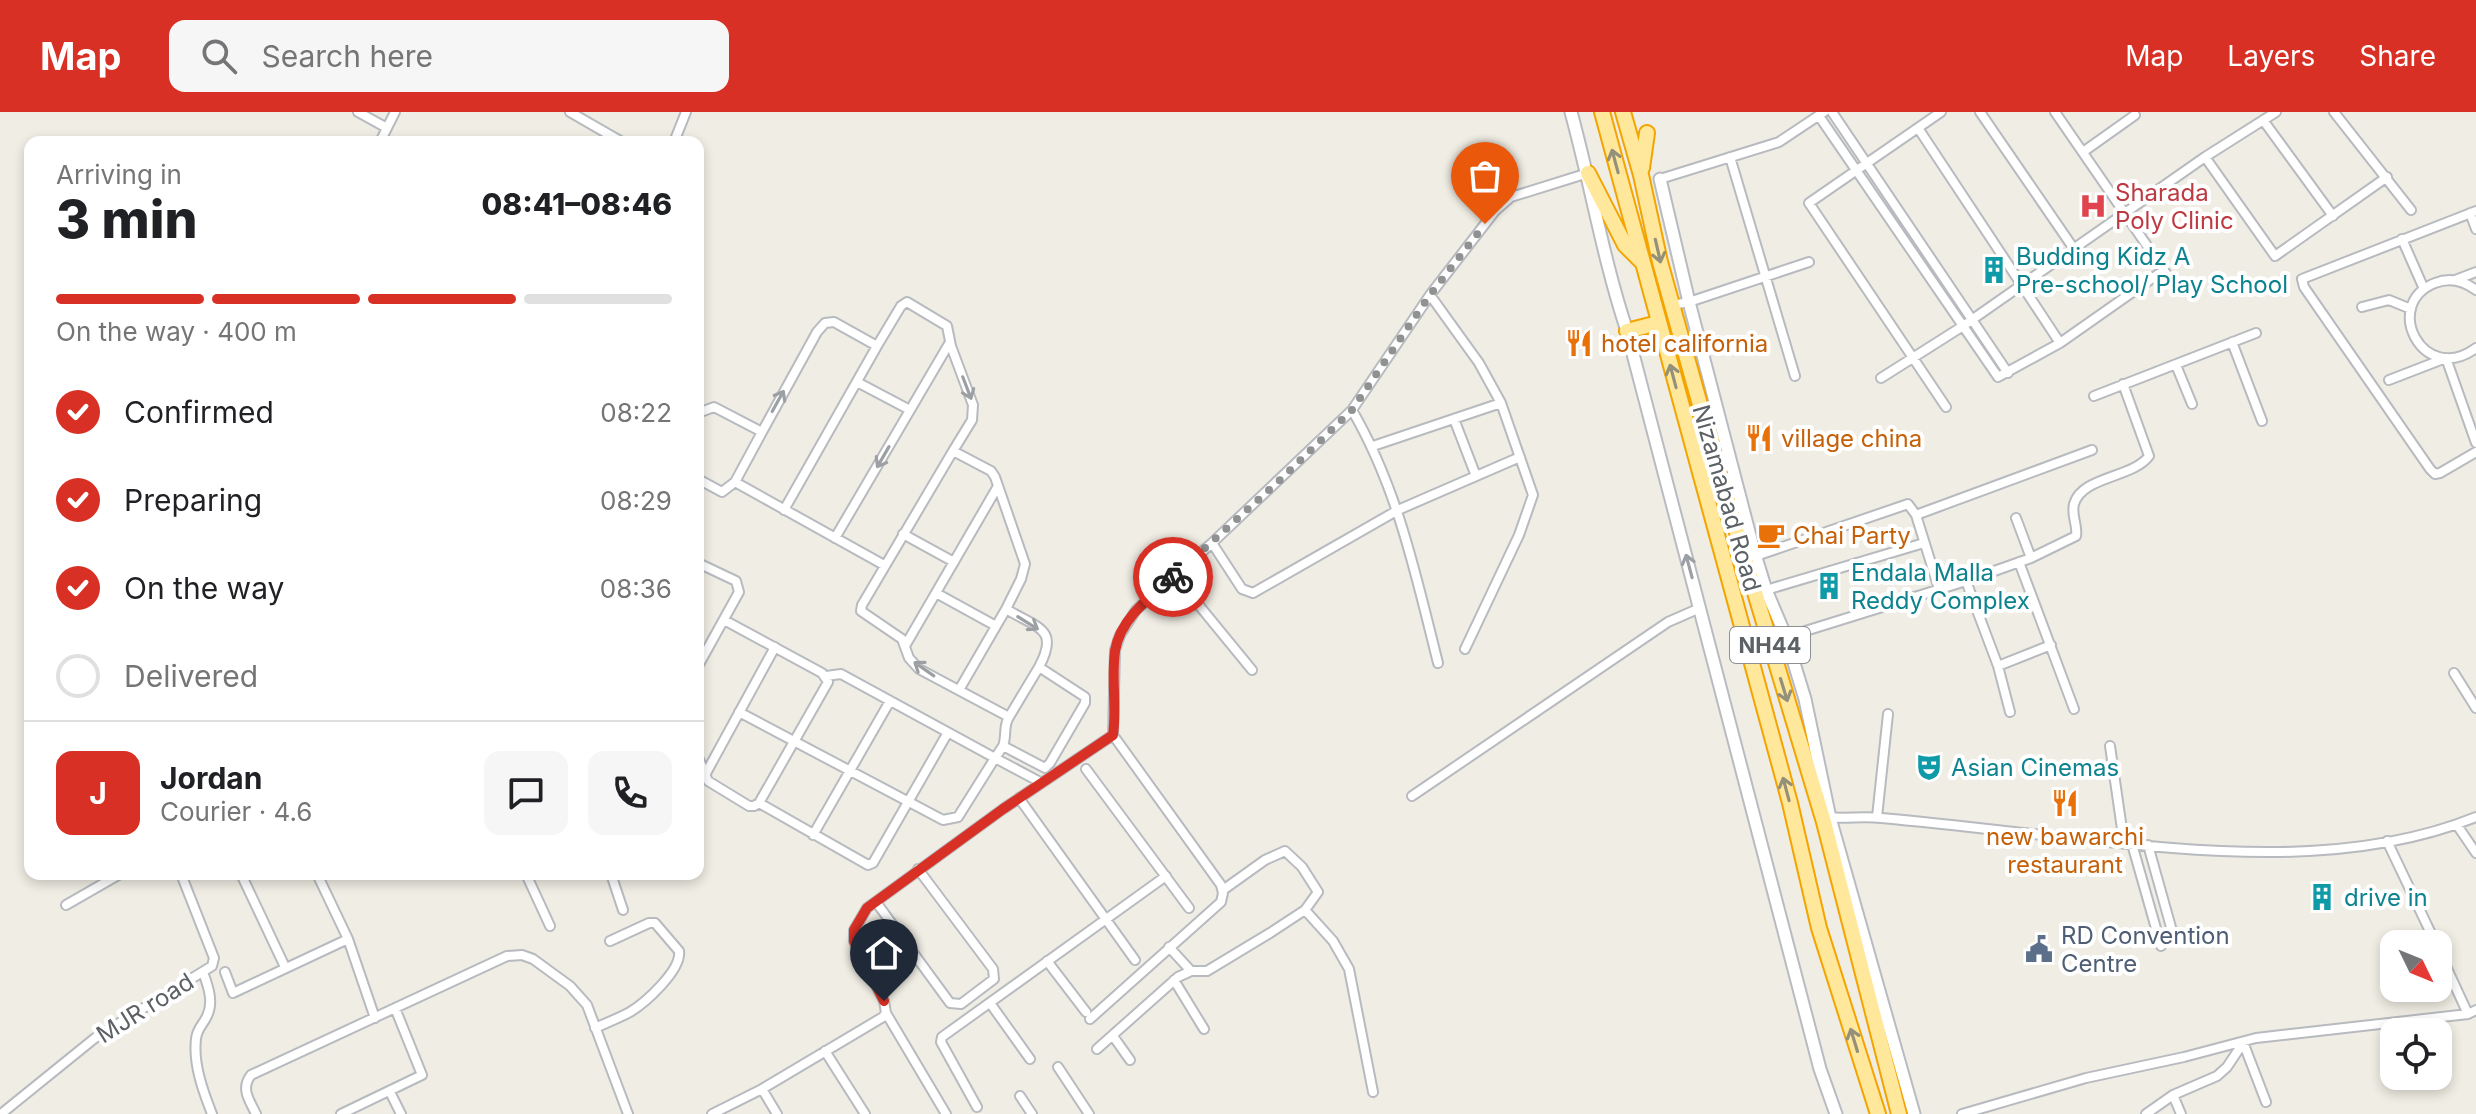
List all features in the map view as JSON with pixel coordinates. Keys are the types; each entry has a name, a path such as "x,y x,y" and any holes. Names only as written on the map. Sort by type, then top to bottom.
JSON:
{"highway":[{"name":"Nizamabad Road","path":"1602,112 1790,803 1819,928 1878,1114"},
{"name":"Nizamabad Road","path":"1623,112 1720,476 1826,817 1899,1114"},
{"path":"1641,175 1647,133"},
{"path":"1588,173 1625,245 1643,263"},
{"path":"1627,331 1658,323"}],"main road":[{"path":"1571,112 1588,173 1613,290 1627,331 1820,1069 1836,1114"},
{"name":"Nizamabad Road","path":"1660,179 1756,556 1805,699 1826,817 1914,1114"}],"street":[{"path":"358,112 387,128"},
{"path":"383,136 395,112"},
{"path":"570,112 612,136"},
{"path":"676,136 686,112"},
{"path":"1832,112 2008,373"},
{"path":"1941,112 1809,203 1946,407"},
{"path":"1980,112 2074,249"},
{"path":"2055,112 2172,282"},
{"path":"1881,378 1972,320 2205,157 2276,112"},
{"path":"2334,112 2411,210"},
{"path":"1660,179 1779,142 1822,114 1995,375 2001,377 2060,343 2164,270"},
{"path":"2083,152 2135,115"},
{"path":"2263,120 2333,216"},
{"path":"1918,128 2060,343"},
{"path":"1730,157 1795,376"},
{"path":"2205,157 2275,256 2387,177"},
{"path":"1047,961 1088,1016 1221,902 1223,890 1194,844 1113,735 1115,650 1120,635 1136,610 1212,543 1352,410 1430,295 1495,211 1511,197 1588,173"},
{"path":"2476,229 2473,212 2304,277 2304,287 2430,469 2435,474 2440,473 2476,452"},
{"path":"2402,239 2424,289"},
{"path":"1911,249 1921,242"},
{"path":"1672,305 1809,262"},
{"path":"2446,358 2431,354 2415,340 2411,330 2411,309 2424,289 2442,280 2455,280 2476,272"},
{"path":"2455,280 2476,290"},
{"path":"1430,295 1479,363 1501,403 1533,495 1519,535 1465,649"},
{"path":"2362,307 2389,300 2411,309"},
{"path":"784,510 901,306 907,302 947,326 973,405 972,420 884,565 861,611 902,639 909,658 919,669 1009,717"},
{"path":"704,482 722,492 735,482 817,332 825,323 834,322 877,346"},
{"path":"2094,396 2256,333"},
{"path":"835,538 951,341"},
{"path":"2232,342 2262,421"},
{"path":"2389,380 2446,358 2464,356 2476,348"},
{"path":"2446,358 2476,443"},
{"path":"2176,365 2192,404"},
{"path":"857,382 910,410"},
{"path":"1786,637 1966,581 2031,558 2076,536 2073,508 2077,497 2083,491 2144,463 2149,456 2123,384"},
{"path":"1373,446 1501,403"},
{"path":"704,411 714,407 762,432"},
{"path":"1352,410 1373,446 1398,510 1438,663"},
{"path":"1454,419 1476,476"},
{"path":"1916,515 2092,450"},
{"path":"953,451 991,471 1025,564 1006,609 959,690"},
{"path":"1212,543 1242,589 1253,593 1398,510 1520,457"},
{"path":"735,482 884,565"},
{"path":"905,646 998,486"},
{"path":"1756,556 1904,504 1910,506 1916,515 1939,589"},
{"path":"2016,518 2031,558"},
{"path":"903,534 954,562"},
{"path":"1766,590 1924,543"},
{"path":"2019,562 2074,709"},
{"path":"704,566 739,585 739,592 704,655"},
{"path":"1175,576 1252,670"},
{"path":"1966,581 1998,666 2010,712"},
{"path":"936,593 996,626"},
{"path":"1412,796 1668,622 1700,608"},
{"path":"739,712 943,820 958,817 1003,746 1007,736 1005,722 1048,649 1049,640 1044,633 1006,609"},
{"path":"724,620 826,676 841,674 1042,783"},
{"path":"1998,666 2051,645"},
{"path":"775,647 705,775 711,784 749,806 759,803 828,682 826,676"},
{"path":"1003,746 1045,768 1085,703 1085,697 1080,692 1039,667"},
{"path":"2454,673 2476,708"},
{"path":"813,835 890,701"},
{"path":"1877,817 1888,714"},
{"path":"759,803 868,865 873,863 947,734"},
{"path":"946,1114 886,1013 884,1001 854,941 854,930 867,908 918,869 1113,735"},
{"path":"2110,746 2128,844 2161,946"},
{"path":"1086,769 1189,908"},
{"path":"1019,798 1135,960"},
{"path":"996,801 1003,809"},
{"path":"1826,817 1877,817 2244,853 2368,847 2457,825 2476,817"},
{"path":"2457,825 2476,853"},
{"path":"2387,841 2429,930"},
{"path":"2148,845 2174,938"},
{"path":"1097,1049 1174,980 1191,971 1207,971 1305,910 1316,896 1316,887 1292,855 1285,851 1265,860 1223,890"},
{"path":"876,902 950,1003 961,1004 994,979 993,969 918,869"},
{"path":"977,1107 941,1040 1166,876"},
{"path":"66,905 110,880"},
{"name":"MJR road","path":"1,1114 95,1038 212,966 214,958 183,880"},
{"path":"244,880 285,967"},
{"path":"320,880 348,939 375,1018"},
{"path":"529,880 550,926"},
{"path":"613,880 623,910"},
{"path":"1305,910 1333,941 1349,969 1373,1092"},
{"path":"595,1028 631,1012 645,1001 676,967 680,956 655,923 610,941"},
{"path":"225,972 233,993 348,939"},
{"path":"1169,947 1191,971"},
{"path":"256,1114 246,1092 251,1075 507,956 522,955 533,959 570,986 587,1005 628,1114"},
{"path":"203,972 211,1001 206,1018 198,1029 195,1044 201,1086 212,1114"},
{"path":"1962,1114 2086,1078 2256,1038 2472,1012 2452,974"},
{"path":"1174,980 1204,1029"},
{"path":"990,1003 1030,1059"},
{"path":"341,1114 422,1075 395,1008"},
{"path":"712,1114 762,1089 886,1013"},
{"path":"1113,1036 1130,1060"},
{"path":"2146,1114 2173,1095 2217,1076 2227,1067 2243,1042"},
{"path":"2243,1042 2266,1102"},
{"path":"825,1051 865,1114"},
{"path":"1058,1067 1089,1114"},
{"path":"762,1089 777,1114"},
{"path":"390,1092 401,1114"},
{"path":"2173,1095 2181,1114"},
{"path":"1020,1096 1032,1114"}],"way so far":[{"path":"1173,577 1352,410 1430,295 1485,224"}],"place":[{"name":"Sharada Poly Clinic","path":"2093,206"},
{"name":"Budding Kidz A Pre-school/ Play School","path":"1994,270"},
{"name":"hotel california","path":"1579,343"},
{"name":"village china","path":"1759,438"},
{"name":"Chai Party","path":"1771,535"},
{"name":"Endala Malla Reddy Complex","path":"1829,586"},
{"name":"Asian Cinemas","path":"1929,767"},
{"name":"new bawarchi restaurant","path":"2065,803"},
{"name":"drive in","path":"2322,897"},
{"name":"RD Convention Centre","path":"2039,949"}],"route":[{"path":"884,1001 854,941 854,930 867,908 1003,809 1113,735 1115,650 1120,635 1136,610 1173,577"}]}
